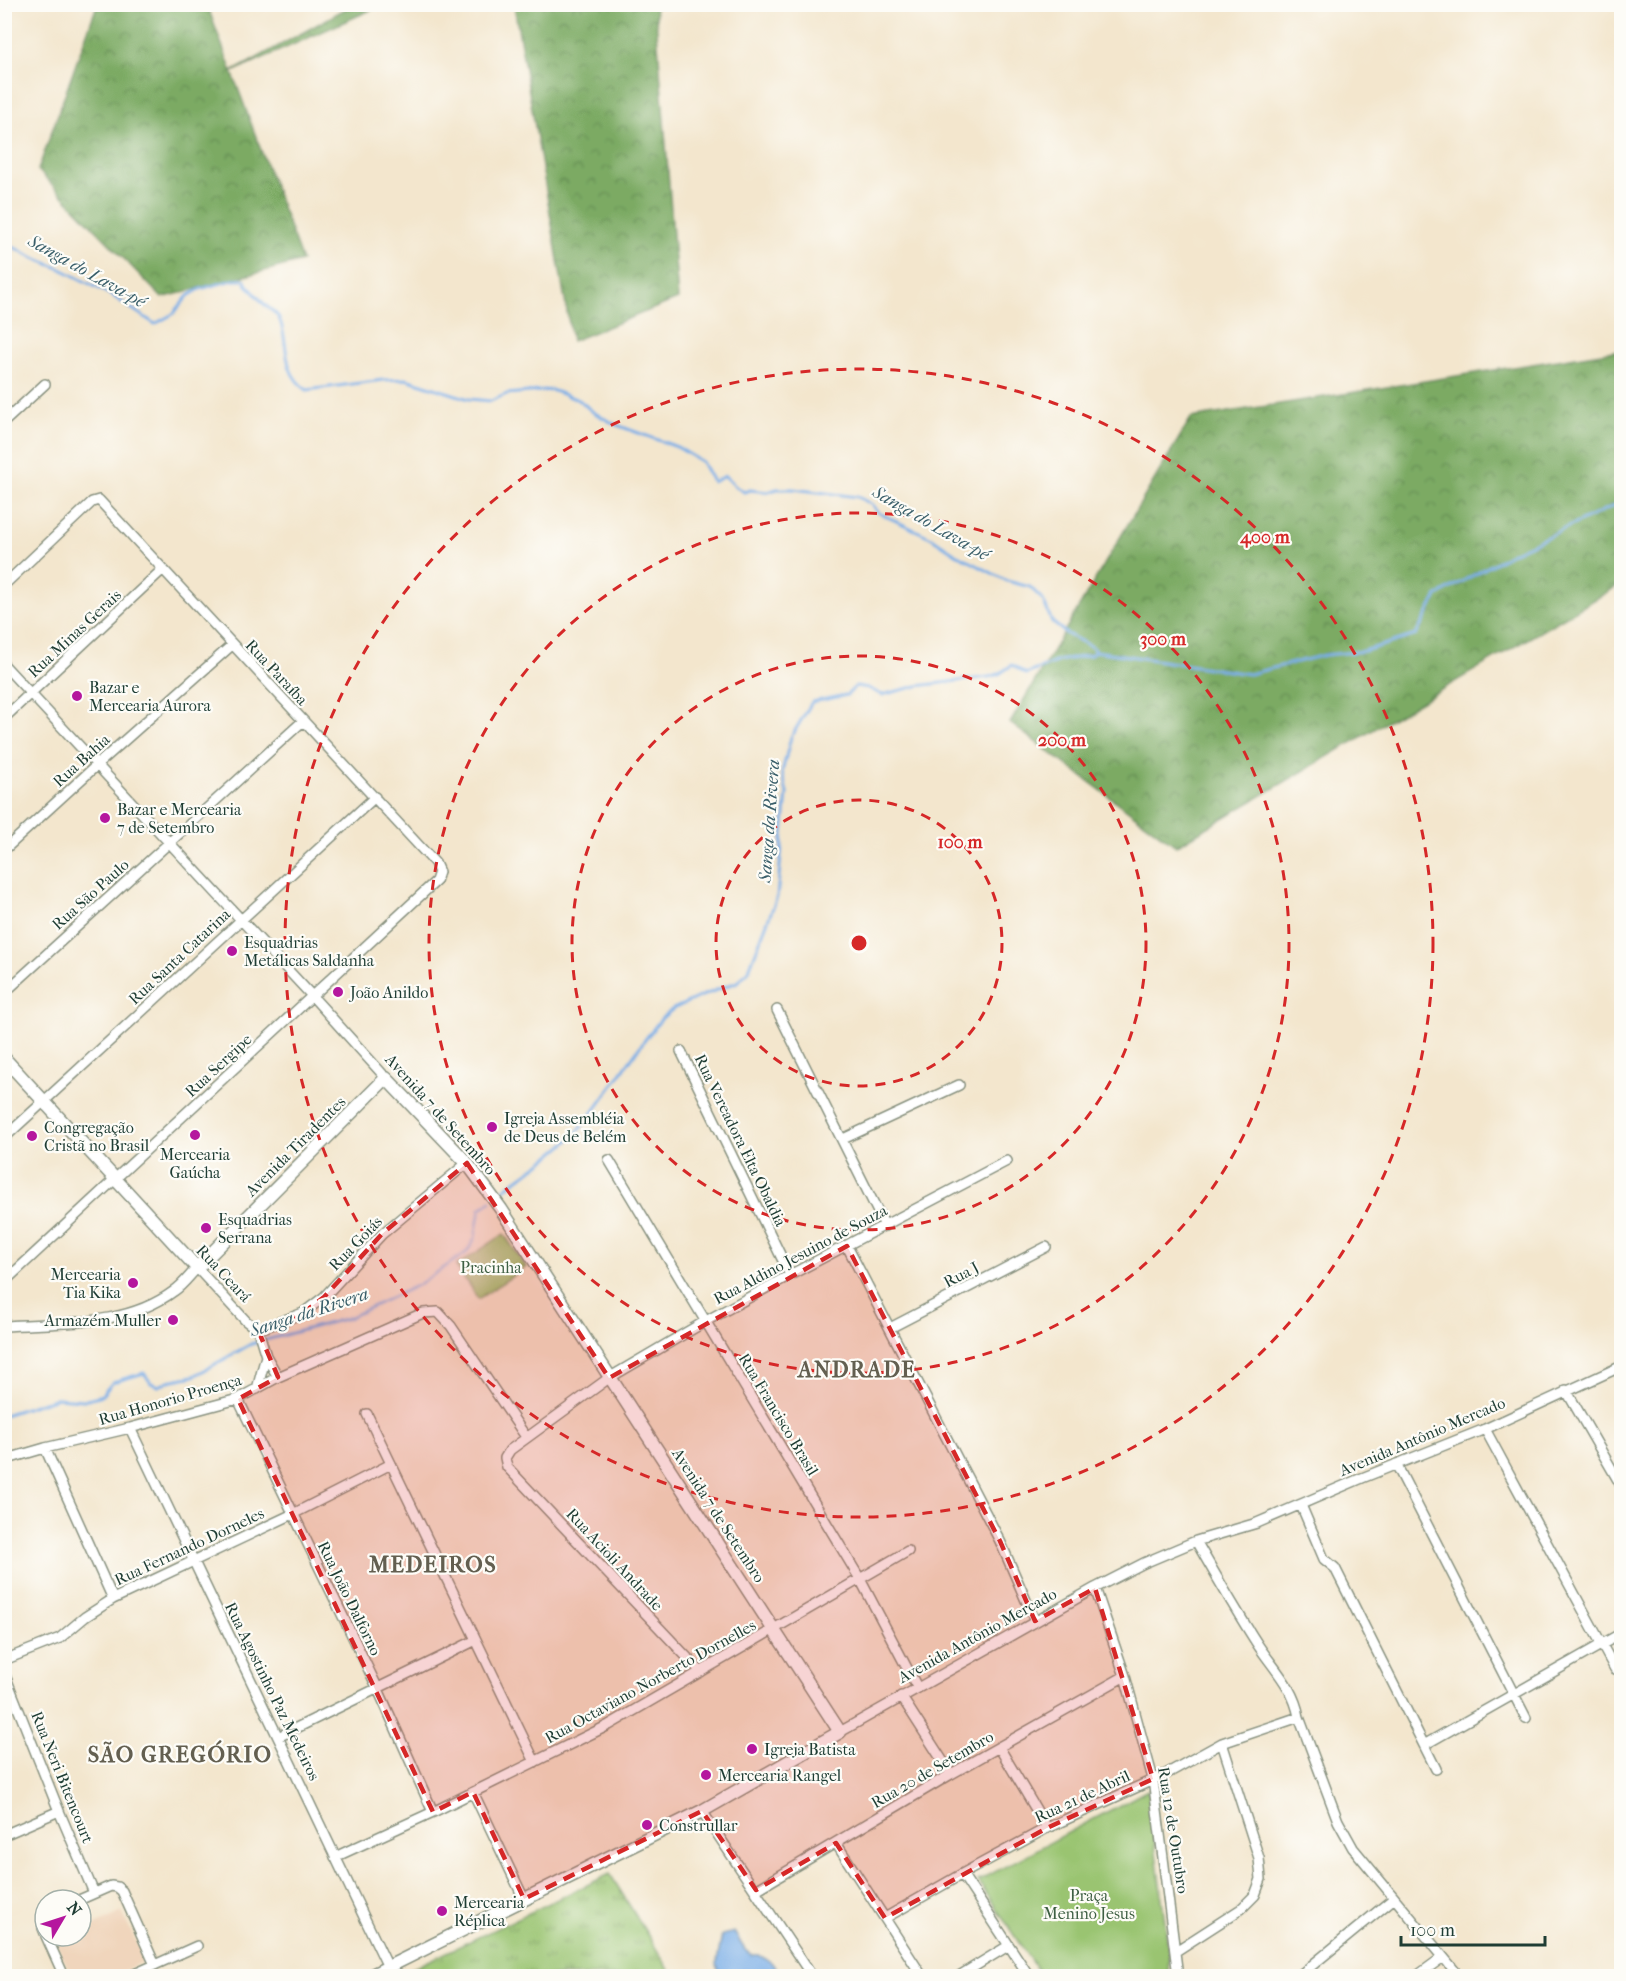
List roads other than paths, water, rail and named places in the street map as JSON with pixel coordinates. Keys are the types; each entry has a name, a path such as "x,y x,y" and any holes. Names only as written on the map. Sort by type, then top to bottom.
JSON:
{"street":[{"path":"4,422 45,384"},
{"name":"Rua Paraíba","path":"4,585 92,502 99,500 435,863"},
{"name":"Rua Minas Gerais","path":"4,718 163,569"},
{"name":"Rua Bahia","path":"4,850 232,645"},
{"name":"Avenida 7 de Setembro","path":"4,665 386,1078 468,1163 501,1209 840,1732"},
{"name":"Rua São Paulo","path":"4,993 303,721"},
{"name":"Rua Santa Catarina","path":"4,1138 375,797"},
{"name":"Rua Sergipe","path":"4,1282 436,881 439,872 435,863"},
{"path":"777,1010 885,1226"},
{"name":"Rua Vereadora Elta Obaldia","path":"681,1051 790,1275"},
{"name":"Rua Ceará","path":"4,1058 259,1334"},
{"name":"Avenida Tiradentes","path":"4,1326 114,1319 147,1307 175,1291 386,1078"},
{"path":"843,1139 959,1085"},
{"name":"Rua Francisco Brasil","path":"609,1160 860,1579 917,1687"},
{"name":"Rua Aldino Jesuino de Souza","path":"507,1467 505,1458 510,1450 609,1377 790,1275 1007,1161"},
{"name":"Rua Goiás","path":"259,1334 303,1313 324,1297 382,1234 468,1163"},
{"path":"847,1246 1000,1541 1035,1621"},
{"name":"Rua J","path":"891,1328 1046,1247"},
{"name":"Rua Honorio Proença","path":"4,1460 238,1399 278,1377 423,1312 438,1312 451,1326 526,1437"},
{"path":"259,1334 266,1356 278,1377"},
{"path":"257,1389 266,1356"},
{"name":"Avenida Antônio Mercado","path":"370,1977 702,1811 901,1696 1095,1588 1196,1541 1257,1523 1485,1429 1622,1366"},
{"path":"1566,1390 1622,1487"},
{"name":"Rua João Dalforno","path":"238,1399 378,1689 433,1812"},
{"path":"367,1414 535,1762"},
{"name":"Rua Agostinho Paz Medeiros","path":"130,1428 388,1967"},
{"path":"1485,1429 1615,1669"},
{"path":"45,1448 113,1599"},
{"name":"Rua Fernando Dorneles","path":"4,1660 60,1638 85,1617 113,1599 293,1514 391,1464"},
{"path":"1396,1464 1526,1718"},
{"name":"Rua Acioli Andrade","path":"507,1467 701,1671"},
{"path":"1301,1505 1324,1559 1335,1568 1436,1769"},
{"path":"1196,1541 1260,1648 1287,1684 1297,1703 1299,1717 1344,1834 1393,1899 1459,1977"},
{"name":"Rua Octaviano Norberto Dornelles","path":"335,1857 433,1812 609,1725 908,1551"},
{"name":"Rua 12 de Outubro","path":"1095,1588 1125,1676 1153,1779 1178,1977"},
{"path":"1424,1745 1622,1633"},
{"path":"278,1737 476,1640"},
{"name":"Rua Neri Bitencourt","path":"4,1673 94,1893"},
{"name":"Rua 20 de Setembro","path":"756,1890 951,1774 1125,1676"},
{"path":"901,1696 951,1774"},
{"name":"Rua 21 de Abril","path":"885,1918 1047,1828 1153,1779 1222,1743 1299,1717"},
{"path":"1176,1951 1241,1909 1256,1895 1262,1879 1259,1858 1222,1743"},
{"path":"999,1747 1047,1828"},
{"path":"473,1792 524,1899"},
{"path":"4,1835 59,1811"},
{"path":"702,1811 812,1977"},
{"path":"836,1843 922,1977"},
{"path":"962,1874 1029,1977"},
{"path":"94,1893 111,1886 117,1887 122,1892 155,1965"},
{"path":"1299,1977 1393,1899"},
{"path":"130,1977 197,1946"},
{"path":"959,1977 1008,1946"},
{"path":"52,1948 64,1977"},
{"path":"1418,1977 1443,1957"}],"water":[{"path":"734,1932 745,1950 771,1962 782,1976 719,1976 717,1962 722,1935"}],"waterway":[{"name":"Sanga do Lava-pé","path":"4,242 111,295 155,324 173,314 188,296 200,289 233,280 245,280 246,284 279,318 289,366 298,383 307,390 406,379 469,399 491,401 507,394 551,390 579,400 593,412 614,424 677,447 702,462 713,482 725,476 744,492 793,489 858,497 871,504 879,513 932,538 956,554 1007,581 1030,587 1043,600 1052,622 1095,651"},
{"path":"1095,651 1249,674 1325,655 1364,651 1416,635 1437,596 1512,553 1622,502"},
{"name":"Sanga da Rivera","path":"496,1196 559,1149 578,1131 663,1017 673,1009 737,982 748,972 777,897 787,793 782,772 791,737 812,702 847,695 856,686 868,688 882,695 917,686 989,677 999,674 1012,665 1026,674 1058,661 1091,655 1095,651"},
{"name":"Sanga da Rivera","path":"4,1415 57,1398 84,1400 102,1395 113,1382 144,1373 151,1383 159,1386 168,1381 194,1376 251,1344 348,1318 420,1284 467,1252 475,1238 480,1209 491,1201"}],"place":[{"name":"Bazar e Mercearia Aurora","path":"77,696"},
{"name":"Bazar e Mercearia 7 de Setembro","path":"105,818"},
{"name":"Esquadrias Metálicas Saldanha","path":"232,951"},
{"name":"João Anildo","path":"338,992"},
{"name":"Igreja Assembléia de Deus de Belém","path":"492,1127"},
{"name":"Mercearia Gaúcha","path":"195,1135"},
{"name":"Congregação Cristã no Brasil","path":"32,1136"},
{"name":"Esquadrias Serrana","path":"206,1228"},
{"name":"Mercearia Tia Kika","path":"133,1283"},
{"name":"Armazém Muller","path":"173,1320"},
{"name":"Igreja Batista","path":"752,1749"},
{"name":"Mercearia Rangel","path":"706,1775"},
{"name":"Construllar","path":"647,1825"},
{"name":"Mercearia Réplica","path":"442,1911"}],"district":[{"name":"ANDRADE","path":"857,1369"},
{"name":"MEDEIROS","path":"433,1564"},
{"name":"SÃO GREGÓRIO","path":"180,1754"}],"park label":[{"name":"Pracinha","path":"491,1267"},
{"name":"Praça Menino Jesus","path":"1089,1904"}]}
